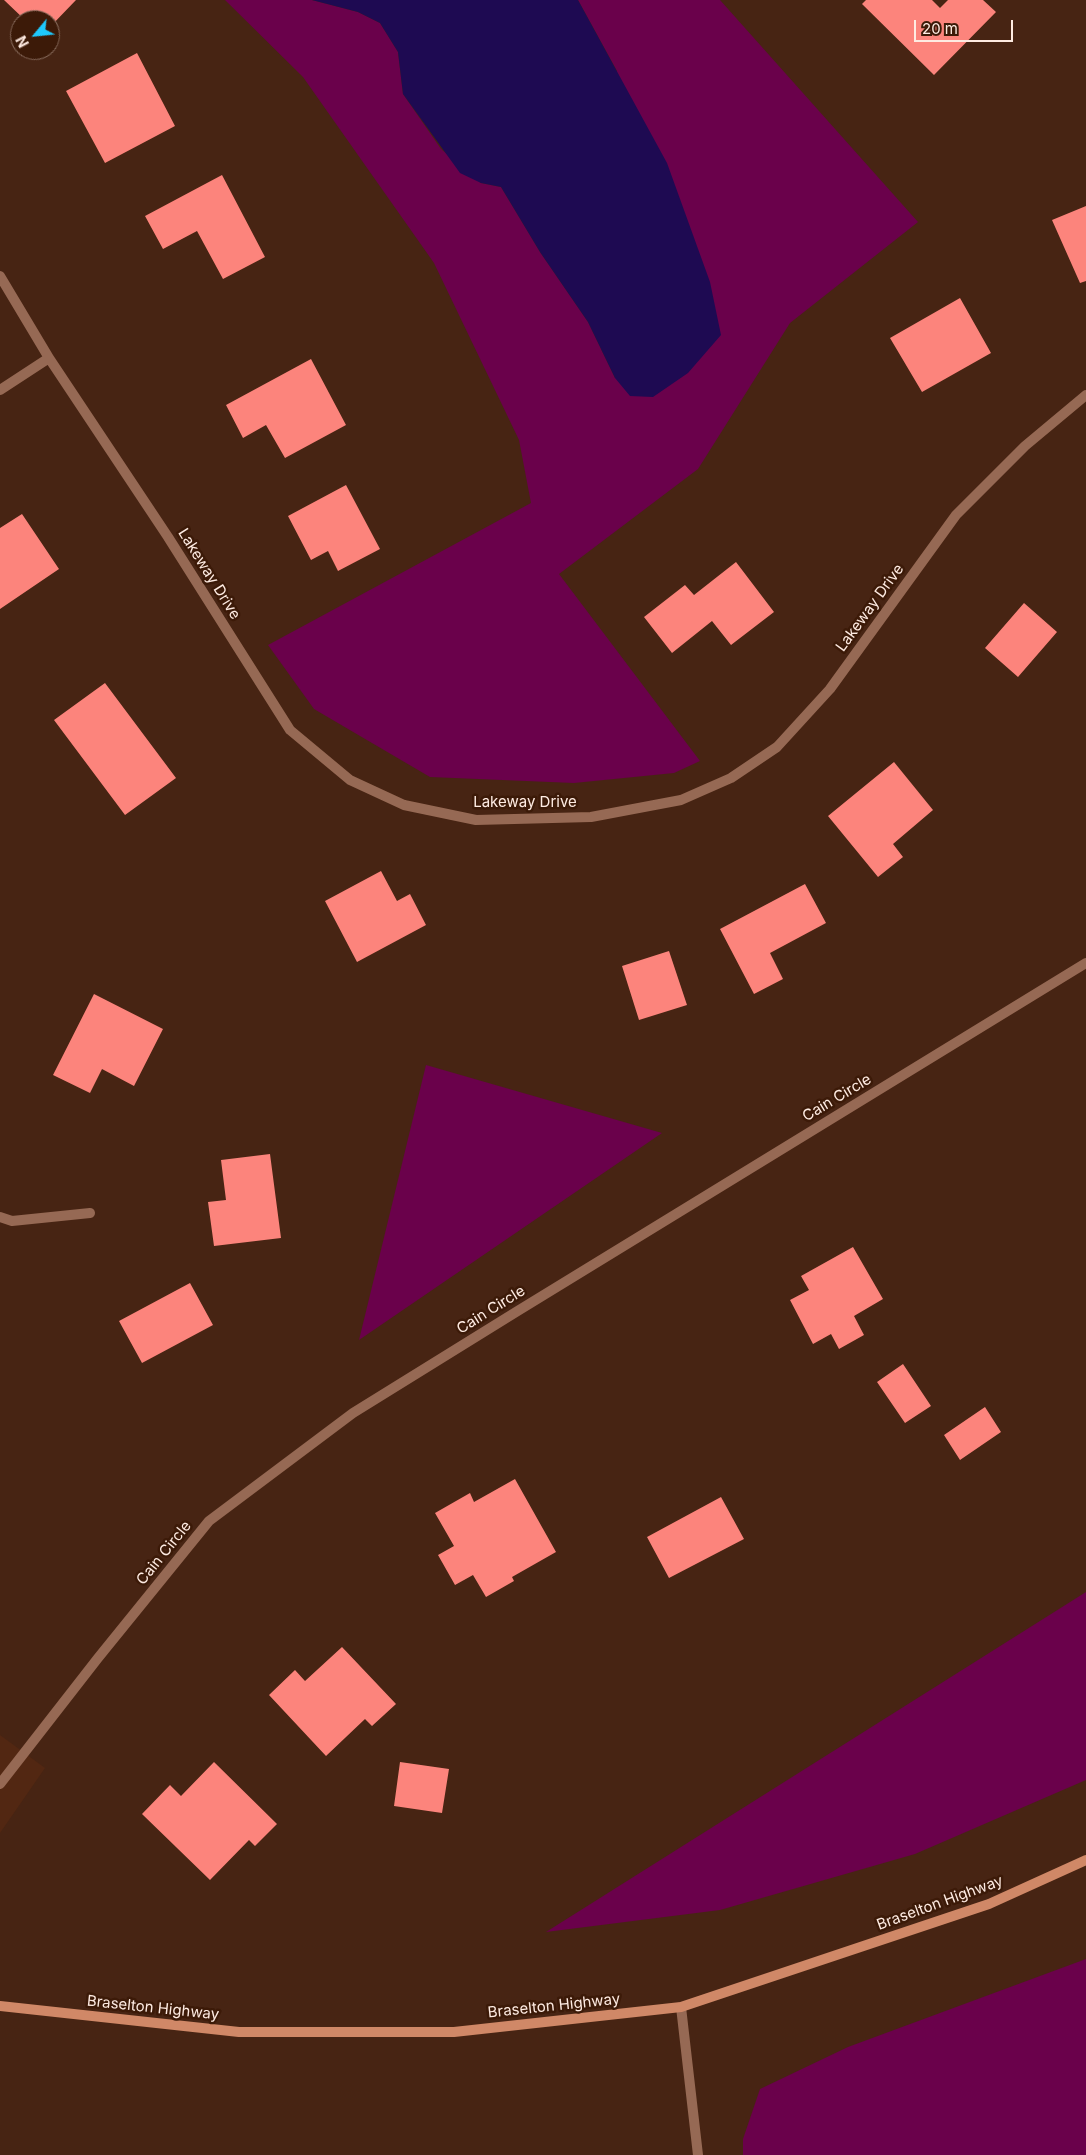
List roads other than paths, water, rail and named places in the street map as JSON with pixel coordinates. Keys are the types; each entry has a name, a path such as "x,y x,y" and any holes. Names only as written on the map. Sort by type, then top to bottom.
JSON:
{"main road":[{"name":"Braselton Highway","path":"0,2006 239,2032 454,2032 681,2007 989,1904 1086,1860"}],"street":[{"name":"Lakeway Drive","path":"0,276 49,358 168,537 290,730 350,780 404,805 476,820 591,817 680,800 731,778 777,747 830,689 956,515 1025,446 1086,394"},
{"path":"0,390 49,358"},
{"name":"Cain Circle","path":"0,1784 98,1658 209,1521 354,1414 516,1312 1086,963"},
{"path":"0,1217 12,1221 90,1213"},
{"path":"681,2007 698,2155"}]}
